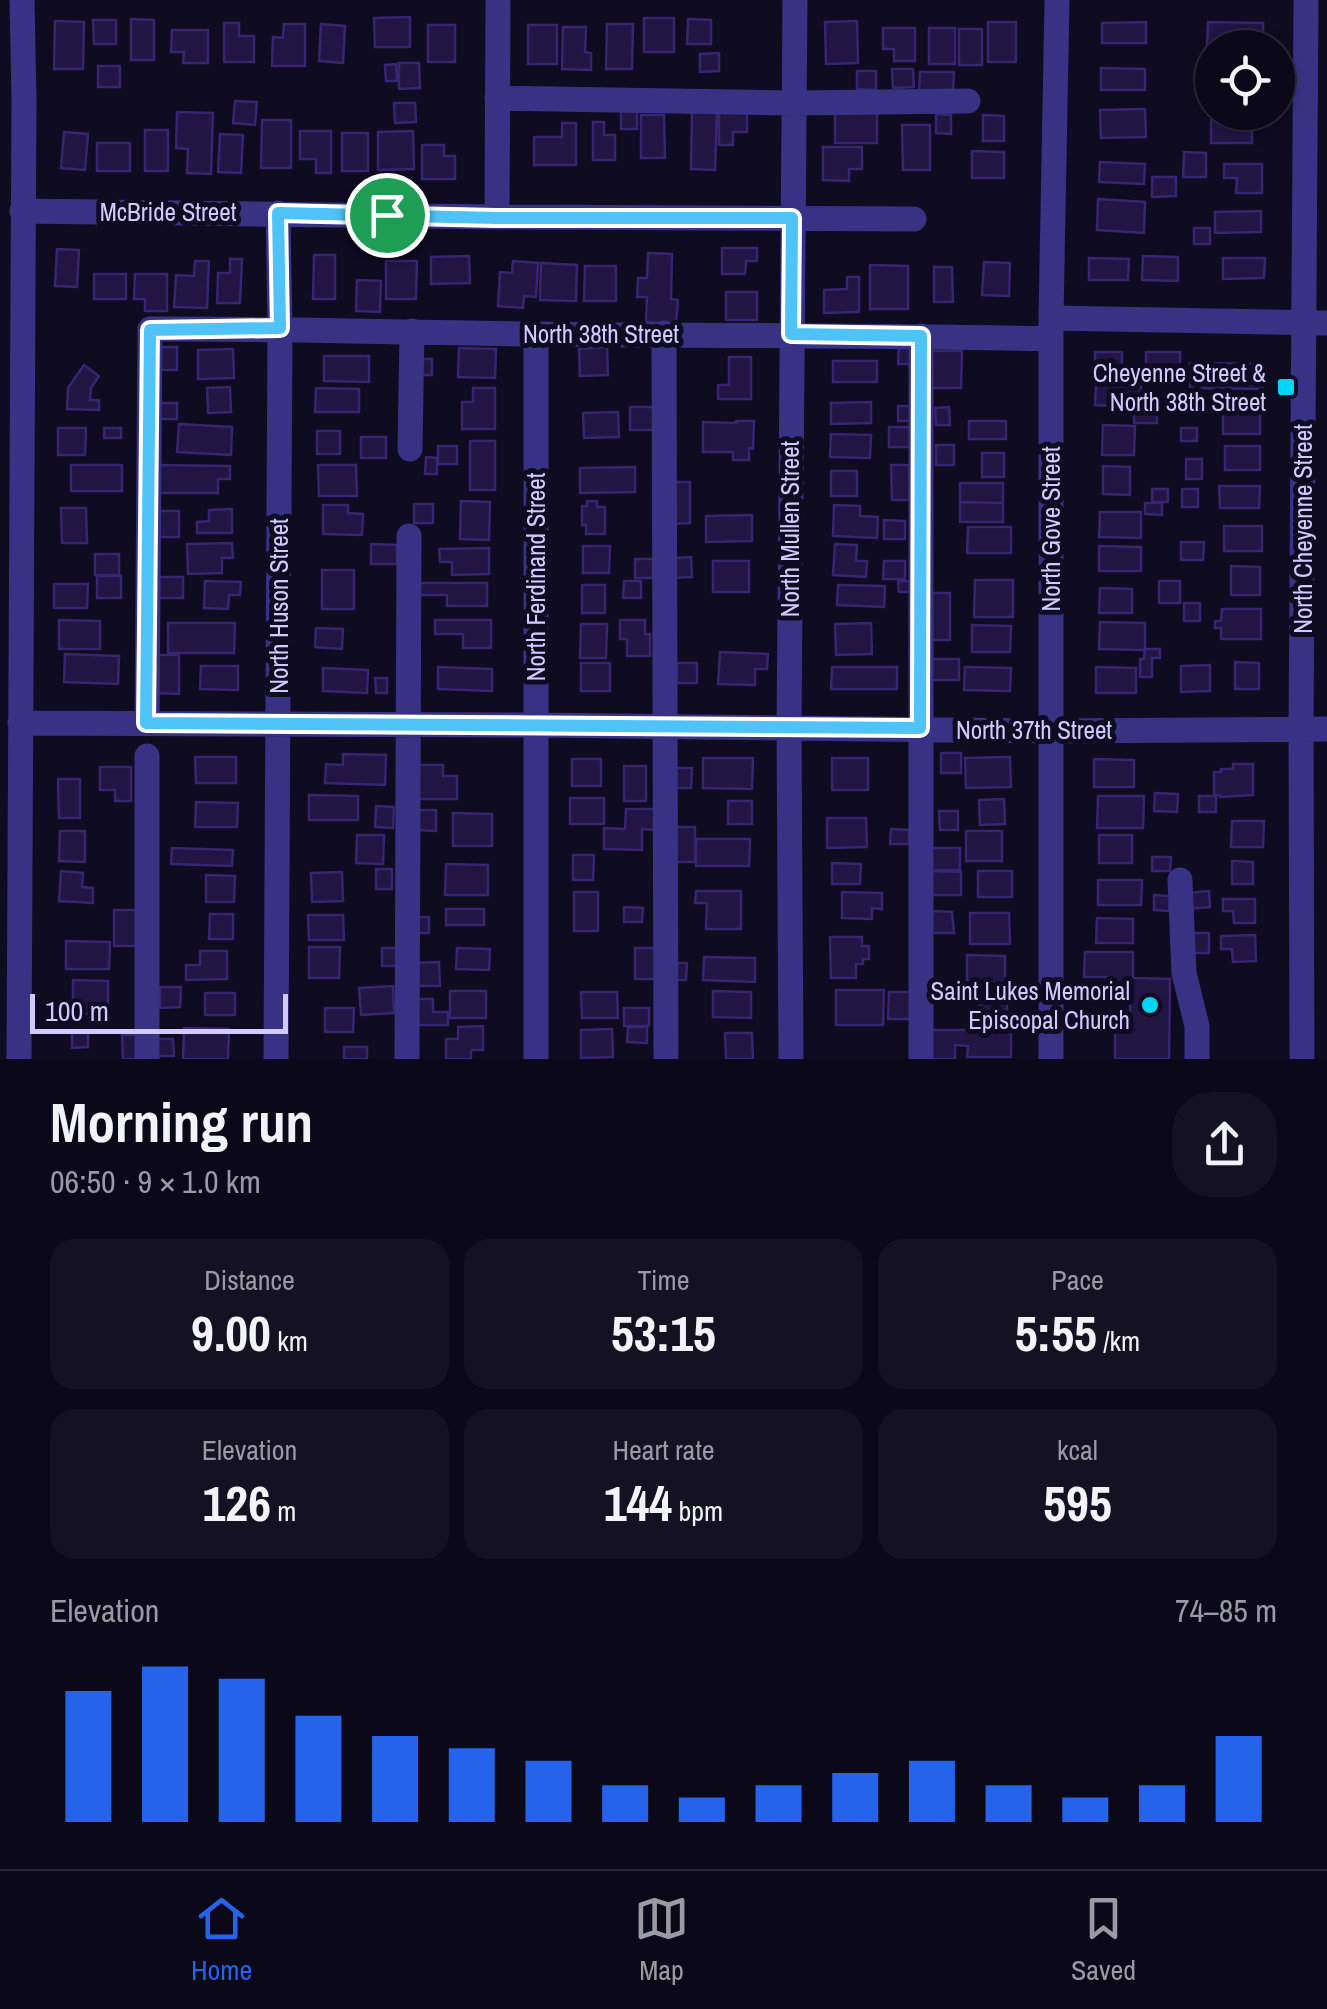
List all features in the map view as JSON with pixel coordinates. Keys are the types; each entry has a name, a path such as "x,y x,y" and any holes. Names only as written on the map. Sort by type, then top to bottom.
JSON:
{"street":[{"path":"19,1059 20,723 11,320 22,212 12,176 12,48 22,0"},
{"path":"496,218 498,0"},
{"name":"North Mullen Street","path":"791,1059 789,728 795,0"},
{"name":"North Gove Street","path":"1051,1059 1051,329 1057,0"},
{"name":"North Cheyenne Street","path":"1302,1059 1314,728 1316,322 1306,0"},
{"path":"496,98 794,103 968,101"},
{"name":"McBride Street","path":"22,212 914,219"},
{"name":"North Huson Street","path":"276,1059 278,213"},
{"name":"North 38th Street","path":"146,723 150,330 280,328 921,336 1316,322"},
{"path":"410,449 412,331"},
{"name":"North Ferdinand Street","path":"536,334 536,1059"},
{"path":"664,334 666,1059"},
{"path":"921,336 922,1059"},
{"path":"407,1059 409,536"},
{"name":"North 37th Street","path":"20,723 536,724 1050,731 1314,728"},
{"path":"147,756 147,1059"},
{"path":"1180,880 1184,973 1197,1026 1197,1059"}],"building":[{"path":"410,17 410,47 375,47 374,18"},
{"path":"644,18 674,18 674,52 644,52"},
{"path":"131,19 154,20 154,60 131,60"},
{"path":"688,19 711,20 711,44 687,44"},
{"path":"93,20 116,20 116,44 94,44"},
{"path":"55,21 84,22 83,69 54,69"},
{"path":"857,21 858,63 826,64 825,22"},
{"path":"988,22 1016,22 1016,62 988,62"},
{"path":"1146,22 1146,43 1102,43 1102,23"},
{"path":"1208,22 1263,23 1263,30 1208,30"},
{"path":"224,23 239,23 239,36 254,36 254,62 224,62"},
{"path":"284,24 305,24 305,66 272,66 273,37 283,38"},
{"path":"321,24 345,26 343,63 319,61"},
{"path":"607,24 633,24 632,69 606,69"},
{"path":"428,25 455,25 455,62 428,62"},
{"path":"528,25 557,25 557,64 528,64"},
{"path":"563,27 586,27 585,52 591,53 591,70 562,69"},
{"path":"883,28 915,28 915,61 894,61 894,49 883,49"},
{"path":"929,28 955,28 955,64 929,64"},
{"path":"959,29 982,29 982,65 959,65"},
{"path":"172,30 208,30 208,63 183,63 184,52 171,52"},
{"path":"719,53 719,71 700,72 700,54"},
{"path":"399,63 419,63 420,88 399,89"},
{"path":"396,64 397,81 386,81 385,65"},
{"path":"98,66 120,66 120,87 98,87"},
{"path":"1101,68 1145,69 1145,90 1101,90"},
{"path":"892,69 913,69 914,87 893,88"},
{"path":"857,71 876,71 876,90 857,89"},
{"path":"920,72 954,72 953,90 919,90"},
{"path":"235,101 257,102 255,125 233,123"},
{"path":"394,103 415,103 416,122 395,123"},
{"path":"719,105 747,105 747,132 733,132 733,145 719,145"},
{"path":"621,106 637,106 637,129 621,129"},
{"path":"1145,109 1146,137 1101,138 1100,110"},
{"path":"835,110 877,110 877,143 835,143"},
{"path":"692,111 717,112 715,170 691,169"},
{"path":"177,112 213,113 211,174 187,173 188,149 176,148"},
{"path":"936,114 951,115 951,134 936,133"},
{"path":"641,115 664,115 665,158 641,158"},
{"path":"983,115 1004,116 1004,141 983,141"},
{"path":"262,120 291,120 291,168 261,168"},
{"path":"593,122 604,122 604,135 615,135 615,160 593,160"},
{"path":"562,123 576,123 576,165 534,165 534,137 562,137"},
{"path":"902,125 930,125 930,170 903,170"},
{"path":"145,130 168,130 168,171 145,171"},
{"path":"1211,130 1252,130 1252,143 1211,143"},
{"path":"300,131 331,131 331,173 316,173 316,159 300,159"},
{"path":"413,131 414,169 378,170 378,132"},
{"path":"64,132 88,134 85,170 61,168"},
{"path":"342,133 368,133 368,171 342,171"},
{"path":"220,134 243,135 241,173 218,172"},
{"path":"97,143 130,143 130,171 97,171"},
{"path":"422,145 444,145 444,156 455,156 455,179 422,179"},
{"path":"823,147 862,147 862,169 849,169 849,181 823,180"},
{"path":"972,151 1004,152 1004,178 972,178"},
{"path":"1184,152 1206,153 1206,177 1183,177"},
{"path":"1100,162 1145,164 1144,184 1099,182"},
{"path":"1224,164 1262,164 1262,193 1236,193 1237,178 1224,178"},
{"path":"1152,177 1176,177 1176,196 1152,197"},
{"path":"1098,199 1145,202 1144,233 1097,230"},
{"path":"1261,211 1261,232 1215,233 1215,212"},
{"path":"1194,228 1210,228 1210,244 1194,244"},
{"path":"722,248 757,248 757,261 746,261 745,274 722,274"},
{"path":"57,249 79,250 77,287 55,286"},
{"path":"648,253 672,254 671,299 678,300 676,324 646,322 647,297 637,297 638,278 647,278"},
{"path":"314,255 335,255 335,299 313,299"},
{"path":"469,256 470,283 431,284 431,257"},
{"path":"1143,256 1178,257 1178,281 1142,280"},
{"path":"1089,258 1129,259 1128,280 1089,280"},
{"path":"1223,258 1265,258 1264,278 1223,279"},
{"path":"230,259 242,259 240,303 217,303 218,273 230,273"},
{"path":"195,261 209,261 207,308 174,307 176,275 194,276"},
{"path":"386,261 417,261 416,299 386,299"},
{"path":"513,261 538,263 536,297 524,296 523,308 498,306 500,272 512,273"},
{"path":"984,262 1010,263 1009,296 982,295"},
{"path":"541,263 577,265 576,301 540,300"},
{"path":"870,265 908,266 908,309 870,309"},
{"path":"585,266 616,266 616,301 584,301"},
{"path":"934,267 952,267 953,302 934,302"},
{"path":"94,274 126,274 126,299 94,299"},
{"path":"135,274 167,274 167,311 145,311 145,299 134,299"},
{"path":"847,277 859,277 859,312 824,313 824,290 847,289"},
{"path":"357,280 381,281 380,312 356,311"},
{"path":"726,292 757,292 757,320 726,320"},
{"path":"899,345 914,345 914,364 898,364"},
{"path":"155,347 177,347 177,370 155,370"},
{"path":"607,347 608,375 580,376 579,349"},
{"path":"459,348 496,349 495,378 458,377"},
{"path":"233,349 234,378 198,379 198,350"},
{"path":"931,351 962,351 961,388 931,388"},
{"path":"1095,352 1122,352 1122,382 1095,382"},
{"path":"1146,352 1180,352 1180,381 1146,381"},
{"path":"324,356 369,356 369,382 324,381"},
{"path":"729,357 751,357 751,399 718,399 718,385 729,385"},
{"path":"418,359 432,359 432,375 418,375"},
{"path":"833,361 877,361 877,382 833,382"},
{"path":"1190,363 1263,364 1263,389 1190,388"},
{"path":"84,365 99,376 91,388 90,400 99,400 99,410 67,409 68,388"},
{"path":"1096,384 1141,385 1141,408 1157,409 1157,423 1134,423 1134,407 1095,405"},
{"path":"230,387 231,412 208,413 207,388"},
{"path":"316,388 359,389 359,412 315,412"},
{"path":"473,388 495,388 495,429 462,429 462,402 473,402"},
{"path":"871,402 871,423 831,424 831,403"},
{"path":"156,403 177,403 177,419 156,419"},
{"path":"898,406 914,406 914,421 898,421"},
{"path":"1223,406 1260,406 1260,434 1223,434"},
{"path":"630,407 657,407 657,430 630,430"},
{"path":"949,407 950,425 936,425 935,408"},
{"path":"618,412 619,437 584,438 583,413"},
{"path":"754,421 749,460 733,460 733,452 703,452 703,422"},
{"path":"969,421 1006,421 1006,439 969,439"},
{"path":"179,424 232,427 231,455 177,452"},
{"path":"1103,425 1135,426 1134,455 1102,455"},
{"path":"889,427 910,427 910,447 889,447"},
{"path":"58,428 86,428 85,455 58,455"},
{"path":"104,428 121,428 121,438 104,438"},
{"path":"1181,428 1197,428 1197,441 1181,441"},
{"path":"317,431 340,431 340,454 317,454"},
{"path":"831,434 871,435 870,458 830,457"},
{"path":"361,437 386,437 386,458 361,458"},
{"path":"470,441 495,441 495,490 470,490"},
{"path":"936,445 954,445 954,465 936,465"},
{"path":"438,446 457,446 457,464 438,464"},
{"path":"1225,446 1260,446 1260,470 1225,470"},
{"path":"982,453 1004,453 1004,477 982,477"},
{"path":"426,457 437,458 437,474 425,474"},
{"path":"1186,459 1202,459 1202,479 1186,479"},
{"path":"71,465 122,465 122,491 71,491"},
{"path":"158,465 230,466 230,479 218,479 218,493 158,493"},
{"path":"318,465 356,465 357,496 319,496"},
{"path":"891,465 909,465 910,500 892,500"},
{"path":"1103,466 1130,467 1130,495 1103,494"},
{"path":"635,467 635,492 580,493 580,468"},
{"path":"831,471 857,471 857,496 831,496"},
{"path":"671,482 690,482 690,523 672,524"},
{"path":"960,483 1003,483 1003,503 960,502"},
{"path":"1219,486 1260,486 1259,508 1220,508"},
{"path":"1152,489 1168,489 1168,502 1152,502"},
{"path":"1182,489 1198,489 1198,507 1182,507"},
{"path":"461,501 490,502 489,540 460,539"},
{"path":"587,501 597,501 597,507 605,507 605,534 586,534 582,506 587,506"},
{"path":"960,502 1003,503 1003,522 960,522"},
{"path":"1145,503 1162,503 1162,515 1145,514"},
{"path":"414,504 433,504 433,523 414,523"},
{"path":"323,505 348,505 348,513 363,514 362,535 323,534"},
{"path":"834,505 860,506 860,516 878,517 877,538 833,536"},
{"path":"61,508 86,508 87,543 62,543"},
{"path":"232,509 232,533 197,533 197,522 209,521 209,510"},
{"path":"156,511 179,511 179,537 157,537"},
{"path":"1100,512 1141,512 1141,538 1099,537"},
{"path":"752,515 752,541 706,542 706,516"},
{"path":"884,520 905,521 905,539 884,539"},
{"path":"1224,526 1262,526 1262,551 1224,551"},
{"path":"968,527 1011,527 1011,553 967,553"},
{"path":"1181,542 1204,542 1203,560 1181,560"},
{"path":"232,543 233,558 222,558 222,573 188,574 187,544"},
{"path":"371,544 397,545 397,564 371,564"},
{"path":"835,544 857,545 856,561 867,561 866,577 833,575"},
{"path":"583,546 610,546 609,573 583,573"},
{"path":"1099,546 1141,547 1141,571 1099,571"},
{"path":"489,548 489,574 452,575 452,562 440,562 439,549"},
{"path":"95,554 119,554 119,575 95,575"},
{"path":"691,557 692,577 672,578 672,558"},
{"path":"635,559 653,559 653,578 635,578"},
{"path":"713,561 749,561 749,592 713,592"},
{"path":"884,561 905,561 905,579 883,579"},
{"path":"1231,566 1260,567 1260,595 1231,595"},
{"path":"322,570 354,570 354,609 322,609"},
{"path":"97,576 121,576 121,598 97,598"},
{"path":"155,577 183,577 183,598 155,598"},
{"path":"975,580 1013,580 1013,617 974,617"},
{"path":"205,581 241,582 240,595 229,595 228,609 204,608"},
{"path":"624,581 641,581 641,598 623,598"},
{"path":"898,581 913,581 912,592 899,592"},
{"path":"1159,581 1180,581 1180,603 1159,603"},
{"path":"420,583 487,583 487,606 447,606 447,595 420,595"},
{"path":"54,584 88,584 87,608 54,608"},
{"path":"582,585 605,585 605,613 582,613"},
{"path":"838,585 885,586 884,607 837,605"},
{"path":"1100,588 1132,589 1132,613 1099,613"},
{"path":"930,593 950,593 950,640 930,640"},
{"path":"1184,603 1200,603 1200,621 1184,621"},
{"path":"1222,609 1261,609 1261,639 1221,639 1221,628 1215,628 1215,621 1221,621"},
{"path":"59,620 100,621 100,649 59,649"},
{"path":"435,620 491,620 491,648 463,648 463,634 435,634"},
{"path":"620,620 645,620 645,634 650,634 650,656 627,656 627,639 620,639"},
{"path":"1100,622 1145,623 1145,650 1099,649"},
{"path":"168,623 235,623 234,653 168,653"},
{"path":"871,623 872,654 836,655 835,624"},
{"path":"581,624 607,624 606,658 580,658"},
{"path":"972,625 1011,626 1010,652 972,652"},
{"path":"316,628 343,629 342,649 315,647"},
{"path":"1145,649 1160,649 1160,658 1152,658 1152,677 1140,677 1140,659 1144,659"},
{"path":"720,652 768,654 767,669 755,669 755,685 718,684"},
{"path":"65,654 119,656 118,684 64,682"},
{"path":"156,655 179,655 179,694 155,693"},
{"path":"929,659 959,659 959,680 929,680"},
{"path":"1235,662 1259,663 1259,689 1235,689"},
{"path":"581,663 610,663 610,691 581,691"},
{"path":"677,663 697,663 697,683 677,683"},
{"path":"1210,665 1210,691 1181,692 1181,666"},
{"path":"201,666 238,666 238,690 200,689"},
{"path":"438,667 492,669 492,691 438,689"},
{"path":"832,667 897,667 897,689 831,689"},
{"path":"965,667 1011,668 1010,691 964,690"},
{"path":"1096,667 1136,668 1136,693 1096,693"},
{"path":"323,668 368,670 367,693 323,691"},
{"path":"375,678 387,678 387,693 376,693"},
{"path":"941,753 961,753 961,773 941,773"},
{"path":"343,754 386,755 385,785 325,783 326,764 343,765"},
{"path":"195,757 236,757 236,783 196,783"},
{"path":"1010,757 1011,787 966,788 965,758"},
{"path":"703,758 753,758 752,789 703,788"},
{"path":"832,758 868,758 868,790 832,790"},
{"path":"572,759 601,759 601,786 572,786"},
{"path":"1094,759 1134,760 1134,787 1094,787"},
{"path":"1233,764 1253,764 1253,795 1214,795 1214,772 1233,769"},
{"path":"415,765 443,765 443,776 457,776 457,799 415,799"},
{"path":"624,766 646,766 646,801 624,801"},
{"path":"100,767 131,767 131,801 115,801 115,790 100,790"},
{"path":"672,768 692,768 691,788 671,788"},
{"path":"58,779 80,779 80,818 59,818"},
{"path":"1155,793 1178,794 1177,812 1154,811"},
{"path":"309,795 358,796 358,820 309,820"},
{"path":"1098,796 1144,796 1143,828 1097,828"},
{"path":"1199,796 1216,796 1216,812 1199,812"},
{"path":"570,798 604,798 604,824 570,824"},
{"path":"1004,799 1005,824 980,825 979,800"},
{"path":"728,801 752,801 752,824 728,824"},
{"path":"196,802 238,803 237,827 195,827"},
{"path":"376,806 394,807 393,828 375,827"},
{"path":"626,809 655,809 654,830 642,829 642,850 604,849 604,828 625,829"},
{"path":"414,810 436,810 436,831 414,830"},
{"path":"939,811 958,811 958,830 940,830"},
{"path":"453,813 492,814 492,846 453,846"},
{"path":"827,818 866,818 867,847 827,848"},
{"path":"1232,821 1264,821 1263,847 1231,847"},
{"path":"671,827 695,827 695,862 671,862"},
{"path":"891,829 909,830 909,844 890,844"},
{"path":"60,831 85,831 85,862 59,861"},
{"path":"966,831 1002,831 1002,861 966,861"},
{"path":"357,835 384,835 383,864 356,863"},
{"path":"1099,835 1132,835 1132,863 1099,863"},
{"path":"696,839 750,839 749,866 696,866"},
{"path":"172,848 233,850 232,866 171,864"},
{"path":"930,848 960,848 960,870 930,870"},
{"path":"573,855 594,855 593,880 573,880"},
{"path":"1152,857 1171,857 1170,871 1152,871"},
{"path":"1232,861 1253,862 1253,884 1232,884"},
{"path":"832,863 861,864 860,884 832,884"},
{"path":"446,864 488,865 488,895 445,895"},
{"path":"376,869 392,869 392,889 376,889"},
{"path":"61,871 83,873 82,887 93,888 93,903 59,901"},
{"path":"929,871 961,872 961,895 929,895"},
{"path":"978,871 1012,871 1012,897 978,897"},
{"path":"342,872 343,901 312,902 311,873"},
{"path":"206,875 235,876 234,902 206,902"},
{"path":"1098,880 1142,880 1141,905 1098,905"},
{"path":"696,891 741,891 741,929 706,929 707,903 695,903"},
{"path":"1209,891 1210,907 1187,909 1186,893"},
{"path":"574,892 598,892 598,931 574,931"},
{"path":"842,892 882,893 882,909 872,908 872,919 842,918"},
{"path":"1154,895 1170,896 1169,911 1154,910"},
{"path":"1223,899 1255,899 1255,923 1234,923 1233,911 1223,911"},
{"path":"624,907 643,908 642,922 624,922"},
{"path":"446,909 484,909 484,925 446,925"},
{"path":"114,910 137,910 137,946 114,946"},
{"path":"932,911 952,912 954,933 932,933"},
{"path":"970,913 1009,913 1010,944 970,944"},
{"path":"210,914 233,914 233,939 209,939"},
{"path":"308,915 343,915 344,940 309,940"},
{"path":"412,917 429,917 429,933 412,933"},
{"path":"1097,918 1133,919 1133,943 1096,943"},
{"path":"1193,933 1209,933 1209,953 1192,953"},
{"path":"1255,935 1256,961 1233,962 1232,949 1221,949 1221,936"},
{"path":"830,937 862,937 862,946 869,946 869,959 856,964 856,978 831,978"},
{"path":"66,941 110,942 109,969 66,969"},
{"path":"309,947 340,947 339,978 309,978"},
{"path":"382,948 397,948 396,966 382,966"},
{"path":"457,948 490,949 489,970 456,969"},
{"path":"635,948 655,948 655,979 635,979"},
{"path":"200,951 227,951 227,979 186,980 186,965 200,965"},
{"name":"Saint Lukes Memorial Episcopal Church","path":"1085,952 1133,952 1133,978 1170,979 1169,1059 1115,1059 1115,1022 1130,1022 1130,987 1114,987 1114,977 1084,977"},
{"path":"967,955 1005,956 1005,982 967,982"},
{"path":"704,957 755,958 755,982 703,980"},
{"path":"439,962 440,986 413,986 413,963"},
{"path":"676,963 687,963 686,980 675,980"},
{"path":"73,980 108,981 108,1014 73,1014"},
{"path":"393,986 394,1013 361,1015 359,988"},
{"path":"160,987 181,987 180,1007 160,1008"},
{"path":"836,990 884,990 883,1025 836,1025"},
{"path":"450,991 486,991 486,1018 450,1018"},
{"path":"713,991 751,992 751,1018 713,1017"},
{"path":"581,992 617,992 618,1018 582,1018"},
{"path":"889,992 911,992 911,1019 888,1019"},
{"path":"205,993 235,993 235,1015 205,1015"},
{"path":"979,993 1007,994 1007,1025 979,1025"},
{"path":"418,999 433,999 433,1012 448,1012 448,1025 417,1025"},
{"path":"325,1008 354,1008 353,1032 325,1032"},
{"path":"624,1008 649,1008 649,1026 624,1026"},
{"path":"483,1026 483,1050 471,1050 471,1059 446,1059 446,1039 458,1039 458,1027"},
{"path":"628,1027 647,1027 647,1043 627,1042"},
{"path":"184,1028 229,1029 228,1059 183,1059"},
{"path":"612,1029 613,1057 581,1058 581,1030"},
{"path":"88,1030 88,1047 72,1048 72,1031"},
{"path":"931,1030 1011,1030 1011,1057 967,1057 968,1046 955,1045 955,1059 931,1059"},
{"path":"725,1033 752,1033 753,1059 726,1059"},
{"path":"122,1035 138,1035 139,1059 123,1059"},
{"path":"157,1039 173,1039 174,1056 158,1056"},
{"path":"344,1047 367,1047 367,1059 344,1059"}],"place":[{"name":"Cheyenne Street & North 38th Street","path":"1286,387"},
{"name":"Saint Lukes Memorial Episcopal Church","path":"1150,1005"}],"route":[{"path":"278,213 387,215 792,218 791,334 921,336 920,728 146,723 150,330 280,328 278,213"}]}
